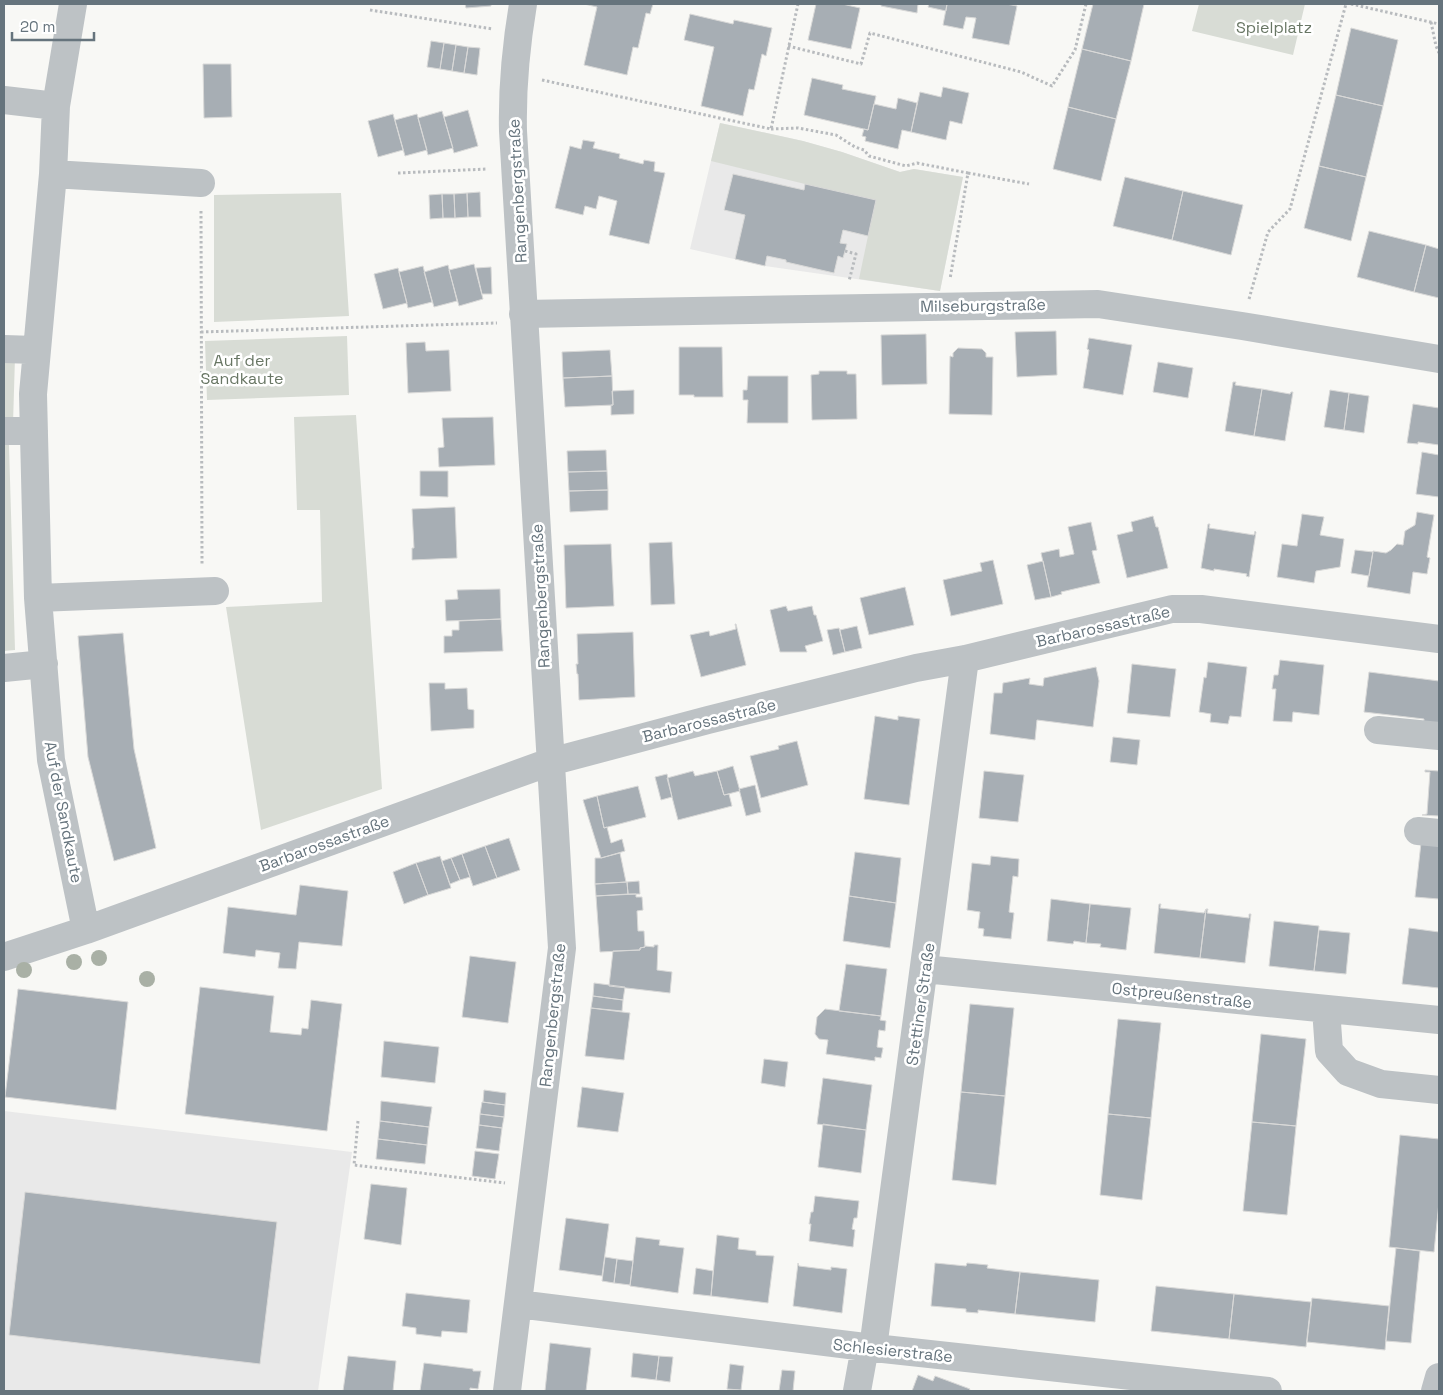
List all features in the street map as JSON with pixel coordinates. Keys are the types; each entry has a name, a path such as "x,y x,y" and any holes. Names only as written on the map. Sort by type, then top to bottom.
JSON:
{"street":[{"name":"Auf der Sandkaute","path":"73,4 56,106 33,394 38,598 51,760 86,930"},
{"name":"Rangenbergstraße","path":"507,1391 562,948 512,104 518,33 523,4"},
{"path":"4,100 56,106"},
{"path":"52,174 201,183"},
{"name":"Milseburgstraße","path":"523,314 1098,304 1439,359"},
{"path":"4,349 36,350"},
{"path":"4,431 34,431"},
{"path":"38,598 209,591"},
{"name":"Barbarossastraße","path":"4,957 86,930 550,762 717,717 916,668 964,659 1172,609 1228,612 1439,640"},
{"name":"Stettiner Straße","path":"857,1391 869,1348 924,969 964,659"},
{"path":"4,668 44,664"},
{"path":"1378,730 1439,736"},
{"name":"Ostpreußenstraße","path":"924,969 1439,1020"},
{"path":"1326,1009 1329,1051 1348,1072 1381,1084 1439,1090"},
{"name":"Schlesierstraße","path":"518,1304 869,1348 1268,1391"},
{"path":"1435,1391 1439,1377"}],"path":[{"path":"771,129 798,4"},
{"path":"788,46 861,64 870,33 1021,72 1052,86 1075,50 1086,4"},
{"path":"1242,326 1268,232 1290,208 1346,4"},
{"path":"1351,4 1439,24"},
{"path":"370,10 518,33"},
{"path":"1431,22 1439,53"},
{"path":"514,74 771,129 798,128 836,136 864,150 870,156 906,166 917,164 1029,184"},
{"path":"398,173 516,168"},
{"path":"945,306 968,173"},
{"path":"201,183 201,332 209,591"},
{"path":"841,308 856,254 845,251"},
{"path":"201,332 504,323 523,314"},
{"path":"358,1121 354,1165 532,1187"}],"shaded area":[{"path":"720,123 803,141 900,172 914,169 963,177 940,291 765,266 690,249"},
{"path":"4,1111 352,1152 318,1391 4,1391"}],"green space":[{"name":"Spielplatz","path":"1199,4 1305,4 1293,55 1192,31"},
{"path":"720,123 803,141 900,172 914,169 963,177 940,291 859,279 868,236 805,184 711,161"},
{"path":"341,193 349,316 214,322 214,195"},
{"name":"Auf der Sandkaute","path":"347,336 349,395 207,400 205,341"},
{"path":"4,356 15,357 13,424 4,424"},
{"path":"356,415 382,789 261,830 226,607 322,602 320,510 297,510 294,417"},
{"path":"4,445 9,445 15,650 4,651"}],"building":[{"path":"465,4 491,4 491,6 466,8"},
{"path":"584,4 653,4 650,14 646,13 638,48 633,47 627,75 584,65 597,7"},
{"path":"816,4 842,4 860,8 851,49 808,40"},
{"path":"881,4 918,4 917,13 881,6"},
{"path":"929,4 947,4 946,11 928,7"},
{"path":"947,4 1006,4 1017,6 1009,45 972,38 976,18 966,17 963,29 943,25"},
{"path":"1093,4 1144,4 1131,61 1082,49"},
{"path":"690,14 733,24 734,20 772,28 766,56 762,54 754,90 749,89 743,116 701,106 714,47 684,40"},
{"path":"1351,28 1398,40 1383,106 1336,95"},
{"path":"431,41 444,43 440,69 427,67"},
{"path":"444,43 456,45 452,71 440,69"},
{"path":"456,45 468,47 464,73 452,71"},
{"path":"468,47 480,48 477,75 464,73"},
{"path":"1082,49 1131,61 1116,119 1068,107"},
{"path":"203,64 231,64 232,117 204,118"},
{"path":"812,78 843,85 842,89 876,96 868,130 804,115"},
{"path":"943,87 969,93 962,124 950,121 946,140 911,132 920,92 941,97"},
{"path":"1336,95 1383,106 1366,177 1319,166"},
{"path":"898,98 917,103 911,132 902,130 898,149 865,141 866,137 862,136 864,129 868,130 874,104 896,109"},
{"path":"1068,107 1116,119 1101,181 1053,169"},
{"path":"468,110 478,146 454,153 444,117"},
{"path":"442,111 453,148 428,155 418,118"},
{"path":"393,114 403,150 378,157 368,121"},
{"path":"417,114 427,150 405,156 395,120"},
{"path":"583,140 595,142 593,148 620,154 619,158 643,164 644,160 655,162 654,171 665,173 649,244 609,235 617,201 599,196 596,209 585,206 583,215 555,208 570,146 581,149"},
{"path":"1319,166 1366,177 1351,241 1304,228"},
{"path":"733,174 804,190 805,184 876,200 868,236 843,230 840,243 847,244 843,258 838,256 834,273 767,256 765,266 735,259 745,215 724,210"},
{"path":"1125,177 1183,191 1172,240 1113,226"},
{"path":"1183,191 1243,205 1231,255 1172,240"},
{"path":"480,192 481,217 468,217 467,193"},
{"path":"467,193 468,217 455,218 454,194"},
{"path":"442,194 443,218 430,219 429,195"},
{"path":"442,194 454,194 455,218 443,218"},
{"path":"1369,231 1426,245 1414,292 1357,277"},
{"path":"1426,245 1439,249 1439,298 1414,292"},
{"path":"474,264 483,299 459,306 449,270"},
{"path":"448,265 457,301 434,307 424,272"},
{"path":"423,266 432,302 408,308 399,272"},
{"path":"491,267 492,294 482,294 476,268"},
{"path":"398,268 407,303 383,309 374,274"},
{"path":"1056,331 1057,375 1017,377 1015,332"},
{"path":"926,334 927,384 882,385 881,335"},
{"path":"1089,338 1132,345 1123,395 1083,388"},
{"path":"425,342 426,351 449,350 451,391 408,393 406,343"},
{"path":"679,347 722,347 723,397 679,395"},
{"path":"958,348 982,349 986,353 986,357 993,357 992,415 949,414 950,356 953,357 953,353"},
{"path":"610,350 612,376 563,378 562,352"},
{"path":"1158,362 1193,368 1188,398 1153,392"},
{"path":"819,371 847,371 847,374 856,374 857,419 812,420 811,375 819,374"},
{"path":"612,376 613,405 565,407 563,378"},
{"path":"748,376 788,376 788,423 747,423 748,400 743,400 743,390 747,390"},
{"path":"1233,382 1236,382 1235,385 1262,389 1254,436 1225,431"},
{"path":"1262,389 1290,394 1293,392 1285,441 1254,436"},
{"path":"634,390 634,414 611,415 611,405 613,405 612,391"},
{"path":"1330,390 1349,393 1344,430 1324,427"},
{"path":"1349,393 1369,396 1364,433 1344,430"},
{"path":"1413,404 1439,408 1439,445 1418,442 1418,444 1407,443"},
{"path":"493,417 495,465 439,467 438,448 444,447 442,418"},
{"path":"606,450 607,471 568,472 567,451"},
{"path":"1422,452 1439,455 1439,497 1416,494"},
{"path":"420,471 448,471 448,497 420,496"},
{"path":"607,471 608,490 569,491 568,472"},
{"path":"608,490 608,510 570,512 569,491"},
{"path":"455,507 457,558 412,560 412,548 414,548 412,509"},
{"path":"1417,512 1434,515 1427,557 1430,558 1427,574 1413,572 1410,594 1367,587 1373,551 1386,553 1397,544 1403,545 1405,531 1415,525"},
{"path":"1302,514 1324,517 1320,535 1344,539 1340,567 1316,571 1314,583 1277,577 1282,544 1297,546"},
{"path":"1153,516 1156,527 1158,527 1168,568 1127,578 1117,535 1133,531 1131,522"},
{"path":"1091,522 1097,550 1092,551 1100,583 1061,592 1062,594 1051,597 1041,553 1059,549 1060,557 1074,554 1068,527"},
{"path":"1208,524 1210,524 1209,528 1254,535 1256,532 1249,577 1246,576 1247,574 1201,568"},
{"path":"672,542 675,604 651,605 649,543"},
{"path":"611,544 614,606 566,608 564,545"},
{"path":"1355,550 1373,552 1369,576 1351,573"},
{"path":"993,560 1003,604 951,616 943,580 982,571 980,563"},
{"path":"1043,561 1051,597 1035,600 1027,565"},
{"path":"905,587 914,625 869,635 860,598"},
{"path":"500,589 501,619 446,621 445,600 458,599 457,590"},
{"path":"786,606 788,611 812,606 823,641 805,646 807,652 780,652 770,610"},
{"path":"501,619 503,651 444,653 444,636 452,636 452,630 459,630 459,621"},
{"path":"735,624 746,665 701,677 690,635 709,631 710,636 736,629"},
{"path":"857,626 862,648 845,652 840,630"},
{"path":"839,628 845,652 833,655 827,630"},
{"path":"633,632 635,697 579,700 576,664 578,664 577,634"},
{"path":"123,633 134,749 156,848 114,861 88,757 78,636"},
{"path":"1280,660 1324,665 1319,715 1293,712 1292,722 1273,721 1276,689 1272,689 1274,675 1278,675"},
{"path":"1208,662 1247,667 1241,717 1230,716 1228,724 1210,722 1211,714 1199,712"},
{"path":"1132,664 1176,669 1170,717 1127,713"},
{"path":"1096,667 1099,681 1093,727 1037,720 1035,740 990,734 994,693 1002,693 1003,683 1030,678 1029,684 1043,686 1044,678"},
{"path":"1369,672 1439,681 1439,731 1423,729 1424,719 1364,712"},
{"path":"429,683 445,683 445,689 467,688 468,709 474,710 474,728 431,731"},
{"path":"875,716 898,720 898,716 920,719 909,805 864,799"},
{"path":"1113,737 1140,740 1137,765 1110,762"},
{"path":"797,741 808,785 761,798 750,756 779,749 778,746"},
{"path":"733,766 740,791 724,795 717,771"},
{"path":"1425,770 1439,771 1439,816 1422,815 1427,814 1430,772 1425,772"},
{"path":"693,771 695,776 717,771 724,795 729,794 732,806 678,820 667,778"},
{"path":"984,771 1024,775 1018,822 979,818"},
{"path":"667,774 672,797 661,800 655,777"},
{"path":"755,785 761,812 746,816 739,789"},
{"path":"638,786 646,817 604,828 597,796"},
{"path":"597,796 604,828 607,827 611,843 622,839 625,851 601,858 583,800"},
{"path":"509,838 520,870 497,878 485,846"},
{"path":"1421,843 1439,844 1439,899 1415,897"},
{"path":"485,846 497,878 473,886 462,854"},
{"path":"855,852 901,858 896,903 849,896"},
{"path":"620,853 626,882 595,884 595,858"},
{"path":"462,854 470,877 460,880 451,858"},
{"path":"440,856 451,888 428,895 416,863"},
{"path":"991,856 1019,859 1018,877 1013,876 1009,912 1014,913 1011,939 983,936 984,929 978,928 980,912 967,910 972,863 990,865"},
{"path":"451,858 460,880 450,884 442,861"},
{"path":"416,863 428,895 404,904 393,872"},
{"path":"639,881 640,894 628,894 627,882"},
{"path":"627,882 628,894 596,896 595,884"},
{"path":"300,885 348,891 342,946 299,942 296,969 278,968 280,953 256,950 255,957 223,953 228,907 296,915"},
{"path":"636,894 636,897 642,897 643,910 637,911 638,931 644,931 645,947 640,948 640,950 600,952 596,896"},
{"path":"849,896 896,903 890,948 843,941"},
{"path":"1051,899 1090,904 1086,943 1074,941 1073,944 1047,941"},
{"path":"1090,904 1131,908 1126,950 1100,947 1101,944 1086,943"},
{"path":"1159,904 1161,904 1160,908 1204,913 1206,909 1200,958 1154,953"},
{"path":"1206,909 1208,909 1207,913 1249,918 1249,914 1251,914 1245,963 1200,958"},
{"path":"1274,921 1319,926 1314,971 1269,966"},
{"path":"1409,928 1439,932 1439,988 1402,984"},
{"path":"1319,930 1350,933 1346,974 1314,971"},
{"path":"654,945 658,945 657,970 672,972 670,993 609,986 613,951 640,950 640,948 645,946 654,947"},
{"path":"470,956 516,962 508,1023 462,1017"},
{"path":"846,964 887,969 881,1016 839,1011"},
{"path":"594,983 625,987 623,1000 593,996"},
{"path":"200,987 274,996 270,1032 301,1035 302,1028 308,1029 311,1000 342,1004 327,1131 185,1114"},
{"path":"18,989 128,1002 116,1110 5,1097"},
{"path":"593,996 623,1000 622,1011 591,1008"},
{"path":"970,1004 1014,1008 1005,1096 961,1092"},
{"path":"591,1008 630,1013 624,1060 585,1056"},
{"path":"825,1009 881,1016 880,1020 886,1021 885,1031 879,1030 877,1047 883,1048 881,1058 875,1057 875,1061 826,1054 828,1040 819,1039 815,1034 817,1017"},
{"path":"1118,1019 1161,1023 1151,1118 1108,1114"},
{"path":"1261,1034 1306,1039 1296,1126 1252,1122"},
{"path":"384,1041 439,1047 435,1083 381,1077"},
{"path":"764,1059 788,1062 785,1087 761,1083"},
{"path":"823,1078 872,1085 866,1130 817,1124"},
{"path":"582,1087 624,1093 618,1132 577,1127"},
{"path":"484,1090 506,1093 505,1105 483,1102"},
{"path":"961,1092 1005,1096 996,1185 952,1180"},
{"path":"381,1101 432,1107 429,1127 380,1121"},
{"path":"482,1102 505,1105 504,1117 480,1114"},
{"path":"480,1114 504,1117 502,1128 479,1125"},
{"path":"1108,1114 1151,1118 1142,1200 1100,1195"},
{"path":"380,1121 429,1127 427,1145 378,1139"},
{"path":"1252,1122 1296,1126 1287,1215 1243,1211"},
{"path":"823,1124 866,1130 861,1173 818,1167"},
{"path":"479,1125 502,1128 499,1151 476,1148"},
{"path":"1400,1135 1439,1139 1439,1202 1434,1252 1389,1247"},
{"path":"378,1139 427,1145 425,1164 376,1159"},
{"path":"475,1151 499,1154 495,1179 472,1176"},
{"path":"371,1184 407,1188 401,1245 364,1239"},
{"path":"25,1192 277,1222 260,1364 9,1335"},
{"path":"815,1196 859,1201 857,1218 854,1218 852,1229 855,1230 853,1247 809,1241 811,1224 809,1224"},
{"path":"566,1218 609,1224 602,1276 559,1270"},
{"path":"717,1235 739,1238 738,1249 756,1251 756,1255 774,1256 768,1303 711,1296"},
{"path":"636,1237 660,1240 659,1245 684,1248 678,1293 630,1286"},
{"path":"1396,1248 1420,1251 1411,1343 1386,1341"},
{"path":"605,1257 617,1259 614,1283 602,1281"},
{"path":"617,1259 633,1261 630,1285 614,1283"},
{"path":"798,1263 799,1266 831,1270 831,1267 847,1269 842,1313 793,1306"},
{"path":"935,1263 966,1266 967,1263 988,1265 987,1268 1020,1272 1015,1314 978,1310 978,1313 966,1312 966,1309 931,1306"},
{"path":"696,1268 713,1271 711,1296 693,1294"},
{"path":"1020,1272 1099,1280 1095,1322 1015,1314"},
{"path":"1156,1286 1234,1294 1229,1339 1151,1331"},
{"path":"406,1293 470,1300 467,1333 442,1331 441,1337 416,1334 416,1328 402,1326"},
{"path":"1234,1294 1311,1302 1306,1347 1229,1339"},
{"path":"1312,1298 1389,1306 1385,1350 1307,1342"},
{"path":"550,1343 591,1348 586,1391 545,1391"},
{"path":"633,1353 659,1356 656,1380 631,1377"},
{"path":"348,1356 396,1361 393,1391 343,1391"},
{"path":"659,1356 673,1357 670,1382 656,1380"},
{"path":"424,1363 481,1371 478,1389 470,1388 470,1391 420,1391"},
{"path":"730,1364 744,1366 741,1390 727,1389"},
{"path":"782,1370 795,1371 793,1391 779,1391"},
{"path":"918,1375 933,1381 935,1376 970,1389 969,1391 912,1391"}]}
